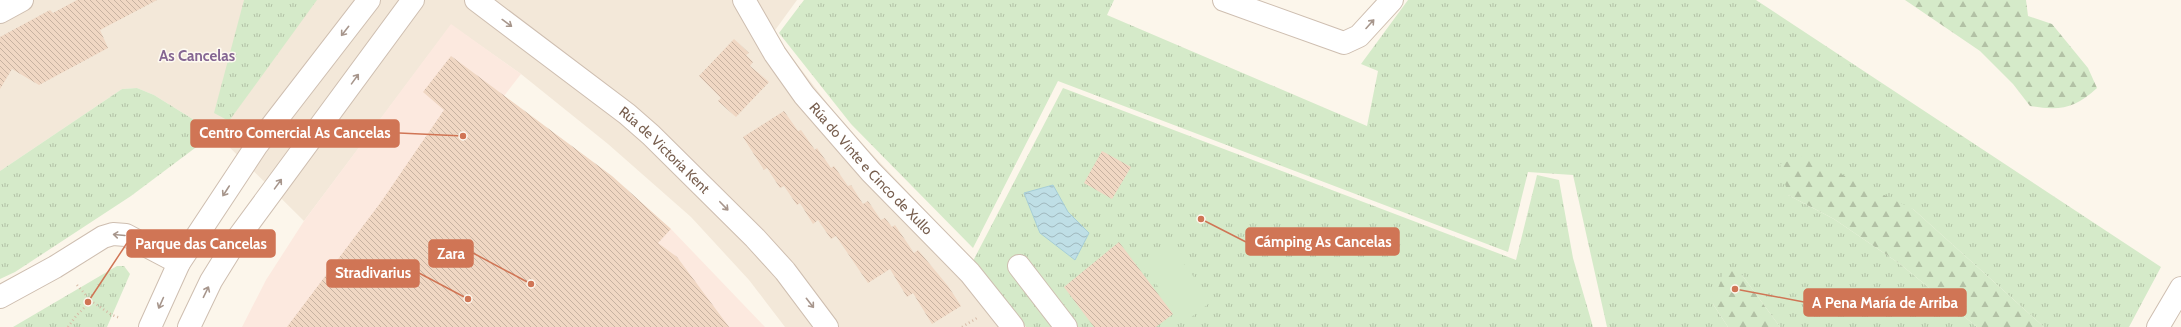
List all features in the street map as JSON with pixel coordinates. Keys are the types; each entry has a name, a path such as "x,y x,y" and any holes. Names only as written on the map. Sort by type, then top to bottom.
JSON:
{"street":[{"path":"0,12 22,0"},
{"path":"150,327 179,263 257,145 369,0"},
{"path":"189,327 211,281 238,239 413,0"},
{"name":"Rúa de Victoria Kent","path":"476,0 627,114 651,135 755,238 785,271 827,327"},
{"name":"Rúa do Vinte e Cinco de Xullo","path":"744,0 775,54 804,94 871,172 970,274 1012,327"},
{"path":"1224,0 1344,42 1359,36 1392,0"},
{"path":"0,297 56,267 103,237 113,234 126,235 179,263"},
{"path":"1019,266 1066,327"},
{"path":"2158,327 2181,288"}],"path":[{"path":"77,285 91,301 120,318"},
{"path":"68,327 91,301"},
{"path":"962,327 978,318"}],"shaded area":[{"path":"0,0 797,0 773,33 841,121 973,261 1026,327 785,327 749,280 691,217 608,144 521,74 451,25 304,221 215,133 154,95 137,88 122,89 0,171"},
{"path":"451,24 521,74 504,96 671,229 765,327 242,327 266,280 304,221"}],"green space":[{"path":"244,0 317,0 229,121 214,113"},
{"path":"804,0 1114,0 1107,15 1367,126 1378,71 1361,64 1408,0 1756,0 2161,267 2129,327 2044,327 1913,209 1788,195 1834,219 1900,264 1977,327 1780,327 1742,275 1713,304 1728,327 1607,327 1573,175 1528,172 1508,252 1058,81 973,248 851,124 779,33"},
{"path":"1905,0 2026,0 2028,16 2052,24 2088,68 2097,88 2081,100 2066,107 2041,108 2030,106 2013,84 1980,51"},
{"path":"137,88 154,95 215,133 131,196 15,272 0,279 0,171 122,89"},
{"path":"1063,88 1516,260 1537,175 1559,180 1573,258 1593,327 1026,327 973,261"},
{"path":"1804,156 1913,209 2044,327 1977,327 1900,264 1834,219 1788,195 1780,164"},
{"path":"1171,247 1212,301 1185,322 1144,268"},
{"path":"117,266 124,266 130,274 107,327 13,327"},
{"path":"1725,267 1742,275 1780,327 1728,327 1713,304"}],"water":[{"path":"1053,185 1068,212 1089,233 1075,260 1040,233 1024,193"}],"building":[{"path":"77,0 157,0 100,30 108,48 39,85 12,69 0,89 0,37 50,10 53,13"},
{"path":"734,39 749,53 746,55 753,62 750,66 769,82 736,117 718,101 721,98 699,76"},
{"path":"451,56 612,176 671,229 658,243 677,257 729,327 287,327 381,202 444,110 423,92"},
{"path":"784,111 798,131 801,130 815,150 817,148 831,168 834,166 848,186 851,185 863,204 868,201 881,220 885,218 892,227 895,225 914,253 918,250 948,286 961,306 932,324 913,293 907,297 890,269 868,283 836,236 831,239 818,220 813,224 800,203 797,205 784,186 780,188 767,168 764,170 743,137"},
{"path":"1102,151 1131,167 1112,199 1084,183"},
{"path":"1119,242 1173,314 1156,327 1094,327 1064,287"}],"place":[{"name":"Centro Comercial As Cancelas","path":"463,136"},
{"name":"Cámping As Cancelas","path":"1201,219"},
{"name":"Zara","path":"531,284"},
{"name":"A Pena María de Arriba","path":"1735,289"},
{"name":"Stradivarius","path":"468,299"},
{"name":"Parque das Cancelas","path":"88,302"}],"district":[{"name":"As Cancelas","path":"197,56"}]}
